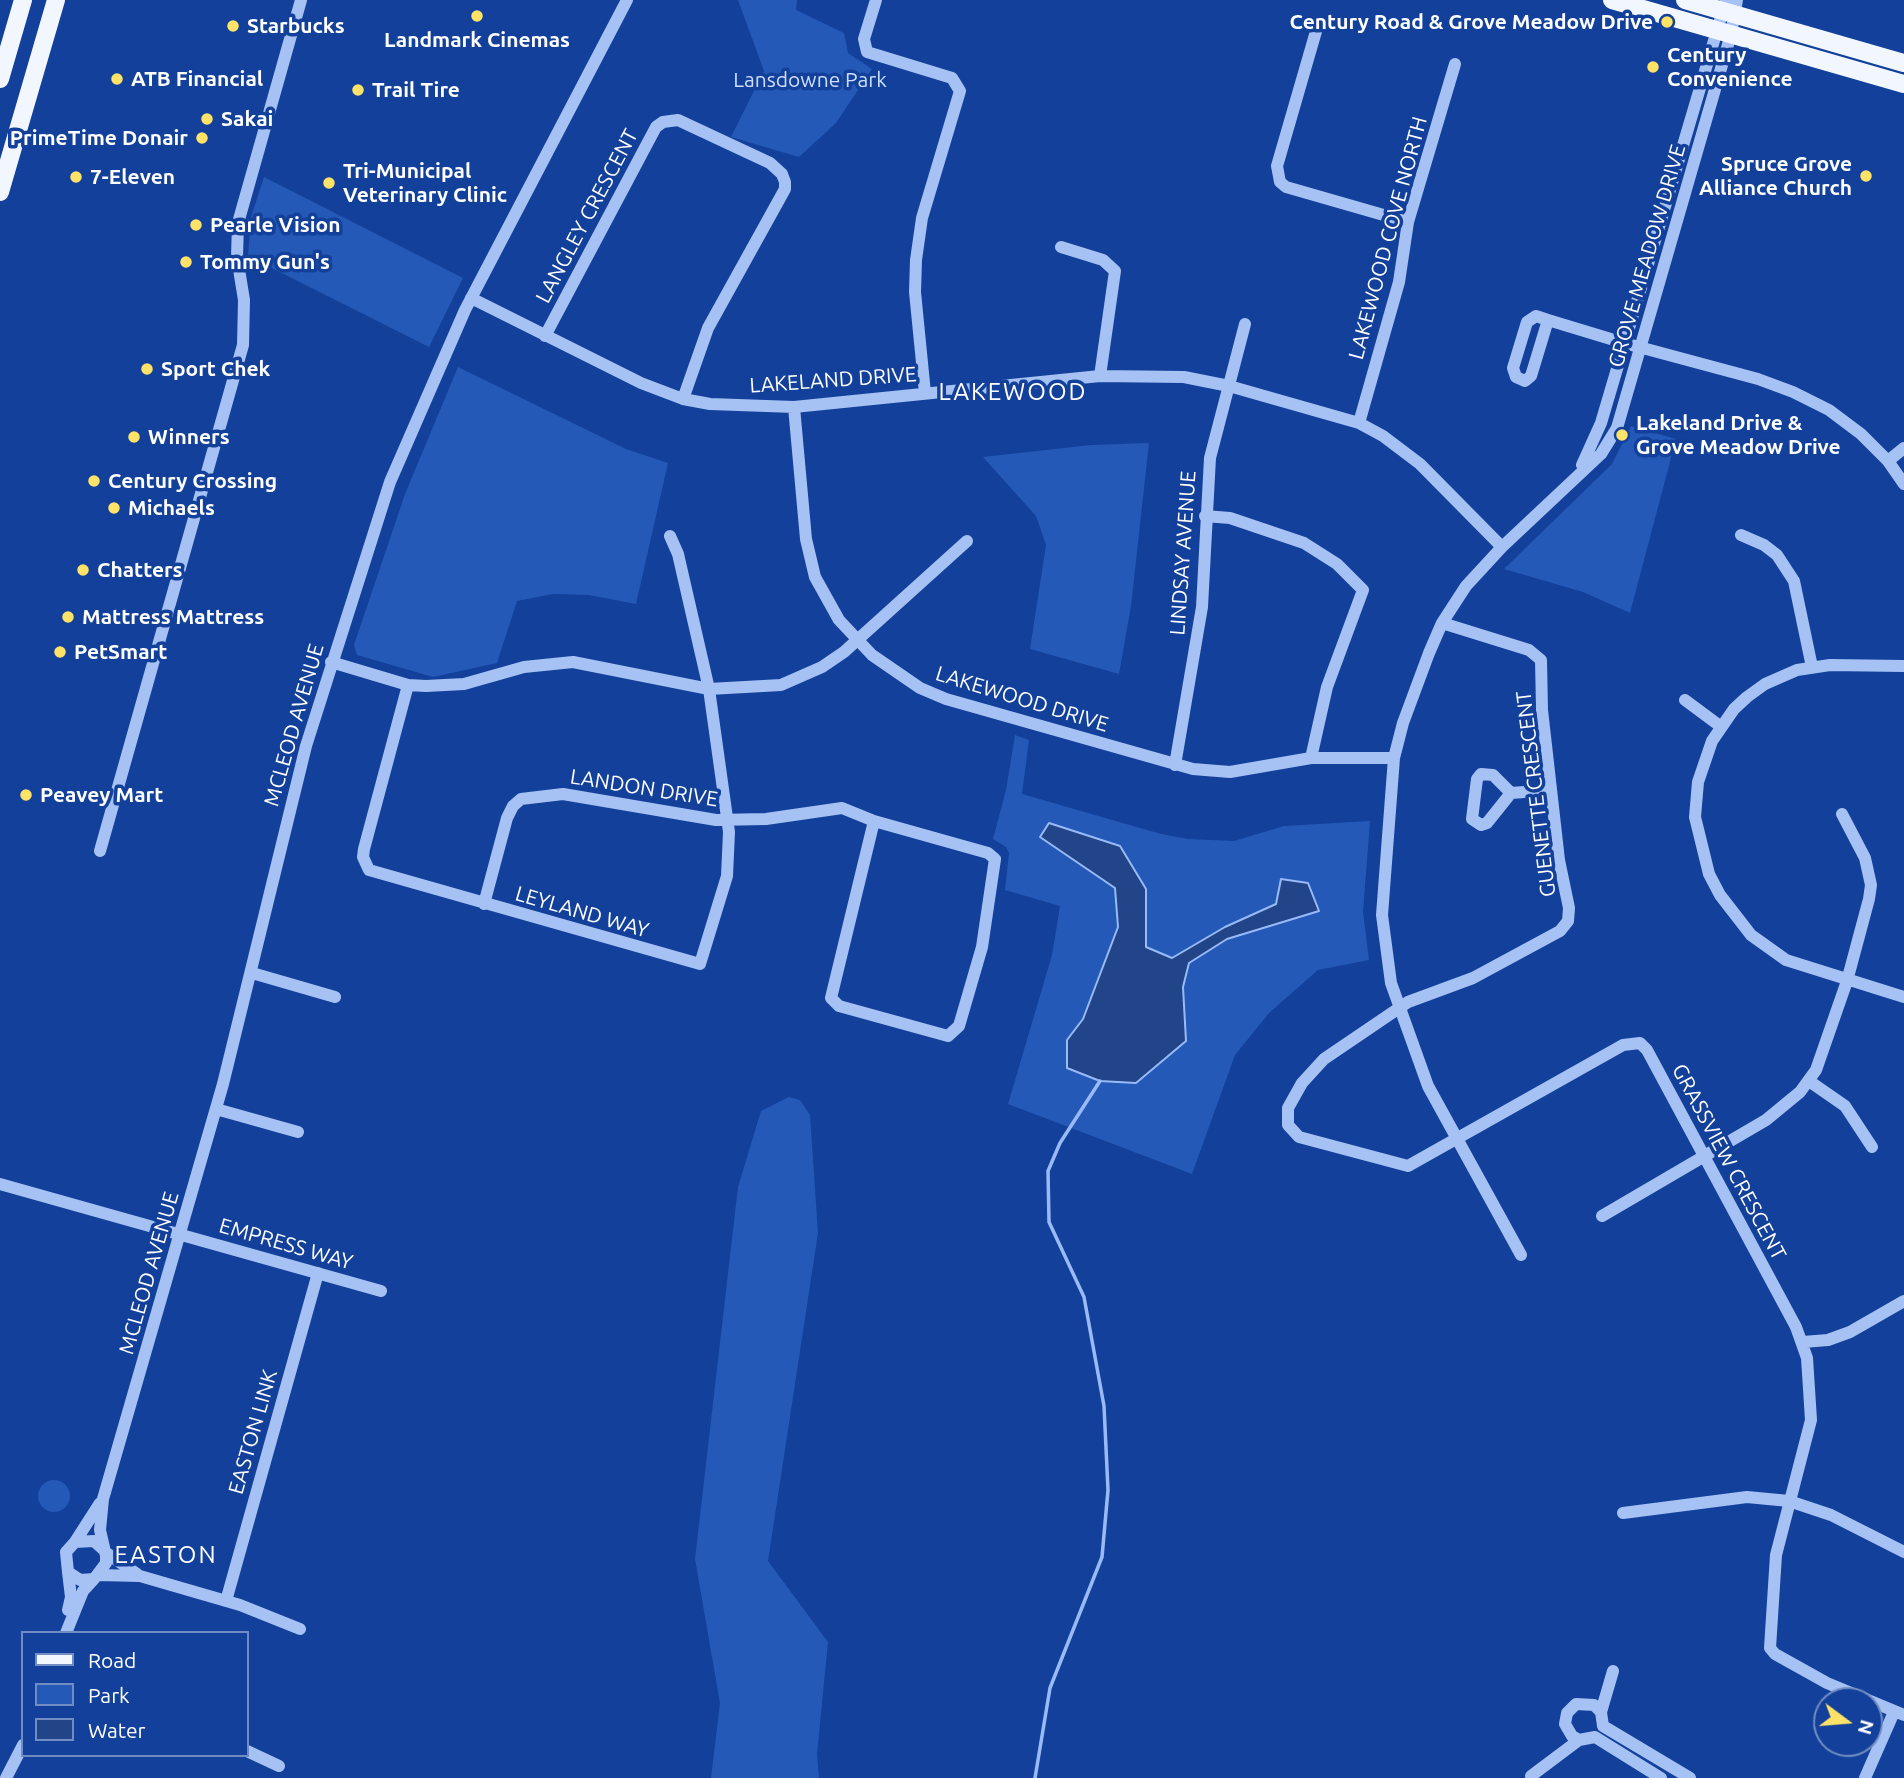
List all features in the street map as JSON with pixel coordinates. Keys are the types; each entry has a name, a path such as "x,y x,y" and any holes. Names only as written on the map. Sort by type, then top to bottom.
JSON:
{"main road":[{"path":"0,79 23,0"},
{"path":"0,192 56,0"},
{"path":"1612,0 1904,84"},
{"path":"1685,0 1730,6 1904,63"}],"street":[{"path":"100,851 243,345 244,300 237,257 237,223 301,0"},
{"name":"MCLEOD AVENUE","path":"66,1631 83,1591 106,1563 100,1530 103,1499 216,1109 252,973 294,789 331,662 390,482 471,298 627,0"},
{"path":"876,0 864,39 867,52 952,78 960,91 922,218 917,251 915,292 925,393"},
{"path":"1723,32 1730,6"},
{"path":"1319,21 1277,166 1280,182 1286,187 1408,222"},
{"name":"GROVE MEADOW DRIVE","path":"1577,475 1601,423 1723,32"},
{"name":"GROVE MEADOW DRIVE","path":"1521,1255 1428,1086 1398,1009 1387,961 1382,915 1394,758 1403,723 1442,623 1466,586 1502,547 1601,454 1617,428 1642,347 1723,32"},
{"name":"LAKEWOOD COVE NORTH","path":"1359,423 1399,282 1408,222 1455,64"},
{"name":"LANGLEY CRESCENT","path":"545,336 656,127 663,122 678,120 770,163 782,174 785,182 785,189 708,328 683,399"},
{"path":"1061,247 1103,260 1115,271 1100,376"},
{"name":"LAKELAND DRIVE","path":"471,298 641,383 683,399 733,406 794,407 1100,376 1184,377 1228,386 1359,423 1402,448 1502,547"},
{"path":"1548,320 1531,376 1525,381 1516,377 1513,368 1527,322 1536,316 1793,392 1829,410 1861,434 1888,461 1904,484"},
{"name":"LINDSAY AVENUE","path":"1175,765 1202,607 1210,458 1245,324"},
{"name":"LAKEWOOD DRIVE","path":"794,407 806,539 815,577 826,601 858,640 894,673 946,699 1175,765 1230,772 1311,758 1394,758"},
{"path":"1888,461 1904,449"},
{"path":"1205,516 1230,518 1304,543 1337,564 1363,590 1327,687 1311,758"},
{"path":"1741,535 1764,545 1777,555 1794,581 1812,667"},
{"name":"LEYLAND WAY","path":"408,685 364,849 366,866 378,874 700,964 727,876 728,820 709,689 678,554 670,536"},
{"path":"331,662 408,685 464,684 524,667 573,662 709,689 763,688 798,680 822,667 858,640 967,541"},
{"name":"GUENETTE CRESCENT","path":"1442,623 1529,650 1541,660 1542,710 1550,790 1561,873 1569,908 1565,926 1473,978 1415,999 1324,1059 1302,1083 1288,1108 1288,1125 1299,1137 1408,1166 1456,1140"},
{"path":"1904,666 1812,667 1765,684 1734,709 1720,726 1705,760 1696,801 1698,836 1709,874 1735,916 1767,949 1786,960 1904,997"},
{"path":"1685,700 1720,726"},
{"path":"1511,793 1550,790"},
{"name":"LANDON DRIVE","path":"484,904 507,818 513,806 521,799 563,794 728,820 842,808 874,821 992,856 995,869 982,947 954,1033 948,1036 839,1006 831,998 874,821"},
{"path":"1602,1216 1702,1155 1766,1120 1789,1103 1809,1081 1823,1055 1871,885 1865,858 1842,814"},
{"path":"252,973 335,997"},
{"name":"GRASSVIEW CRESCENT","path":"1456,1140 1623,1045 1640,1043 1647,1050 1803,1342 1810,1374 1811,1420 1776,1555 1770,1648 1775,1654 1827,1683 1899,1713"},
{"path":"1809,1081 1845,1106 1872,1147"},
{"path":"216,1109 298,1132"},
{"name":"EMPRESS WAY","path":"0,1184 382,1291"},
{"name":"EASTON LINK","path":"226,1601 317,1273"},
{"path":"1803,1342 1828,1340 1850,1332 1904,1301"},
{"path":"1623,1513 1733,1498 1758,1497 1789,1501 1831,1515 1904,1552"},
{"name":"MCLEOD AVENUE","path":"66,1631 65,1620 71,1597 66,1552 103,1499"},
{"path":"75,1542 94,1541 140,1576"},
{"path":"68,1572 80,1580 140,1576 226,1601 300,1629"},
{"path":"1547,1765 1567,1730 1567,1713 1576,1704 1585,1702 1613,1671 1601,1712 1603,1726 1595,1737"},
{"path":"1585,1702 1601,1712"},
{"path":"1865,1778 1899,1713"},
{"path":"1603,1726 1690,1778"},
{"path":"1567,1730 1579,1740"},
{"path":"1531,1776 1579,1740 1595,1737 1661,1778"},
{"path":"6,1778 21,1749"},
{"path":"248,1751 278,1766"}],"green space":[{"name":"Lansdowne Park","path":"738,0 797,0 796,10 844,33 848,53 872,69 836,123 799,157 731,137 764,71"},
{"path":"264,177 463,278 429,347 248,256 251,217"},
{"path":"458,367 626,449 668,463 636,604 589,595 553,594 517,601 497,663 433,677 357,655 354,645 405,494"},
{"path":"1631,426 1676,439 1630,613 1583,592 1504,569 1612,464"},
{"path":"1149,443 1131,606 1119,674 1030,649 1046,545 1036,516 983,457 1091,445"},
{"path":"1015,735 1029,740 1022,794 1161,834 1188,839 1234,841 1284,826 1370,821 1363,912 1369,960 1318,970 1269,1013 1235,1055 1192,1174 1008,1104 1052,955 1060,906 1005,890 1009,853 1006,847 993,839 1006,790"},
{"path":"789,1097 800,1100 810,1115 818,1233 768,1561 828,1642 817,1754 819,1778 711,1778 720,1703 695,1559 738,1187 761,1111"},
{"path":"54,1480 65,1485 70,1496 65,1507 54,1512 43,1507 38,1496 43,1485"}],"water":[{"path":"1049,823 1120,846 1146,889 1146,947 1172,958 1225,927 1276,904 1281,879 1308,883 1319,911 1227,939 1189,963 1183,987 1186,1041 1136,1083 1100,1081 1067,1068 1067,1040 1083,1019 1118,927 1115,888 1040,837"}],"waterway":[{"path":"1035,1778 1050,1688 1102,1557 1108,1490 1104,1406 1084,1297 1049,1222 1048,1171 1060,1143 1100,1081"}],"place":[{"name":"Landmark Cinemas","path":"477,16"},
{"name":"Century Road & Grove Meadow Drive","path":"1667,22"},
{"name":"Starbucks","path":"233,26"},
{"name":"Century Convenience","path":"1653,67"},
{"name":"ATB Financial","path":"117,79"},
{"name":"Trail Tire","path":"358,90"},
{"name":"Sakai","path":"207,119"},
{"name":"PrimeTime Donair","path":"202,138"},
{"name":"Spruce Grove Alliance Church","path":"1866,176"},
{"name":"7-Eleven","path":"76,177"},
{"name":"Tri-Municipal Veterinary Clinic","path":"329,183"},
{"name":"Pearle Vision","path":"196,225"},
{"name":"Tommy Gun's","path":"186,262"},
{"name":"Sport Chek","path":"147,369"},
{"name":"Lakeland Drive & Grove Meadow Drive","path":"1622,435"},
{"name":"Winners","path":"134,437"},
{"name":"Century Crossing","path":"94,481"},
{"name":"Michaels","path":"114,508"},
{"name":"Chatters","path":"83,570"},
{"name":"Mattress Mattress","path":"68,617"},
{"name":"PetSmart","path":"60,652"},
{"name":"Peavey Mart","path":"26,795"}],"district":[{"name":"LAKEWOOD","path":"1013,392"},
{"name":"EASTON","path":"166,1555"}]}
